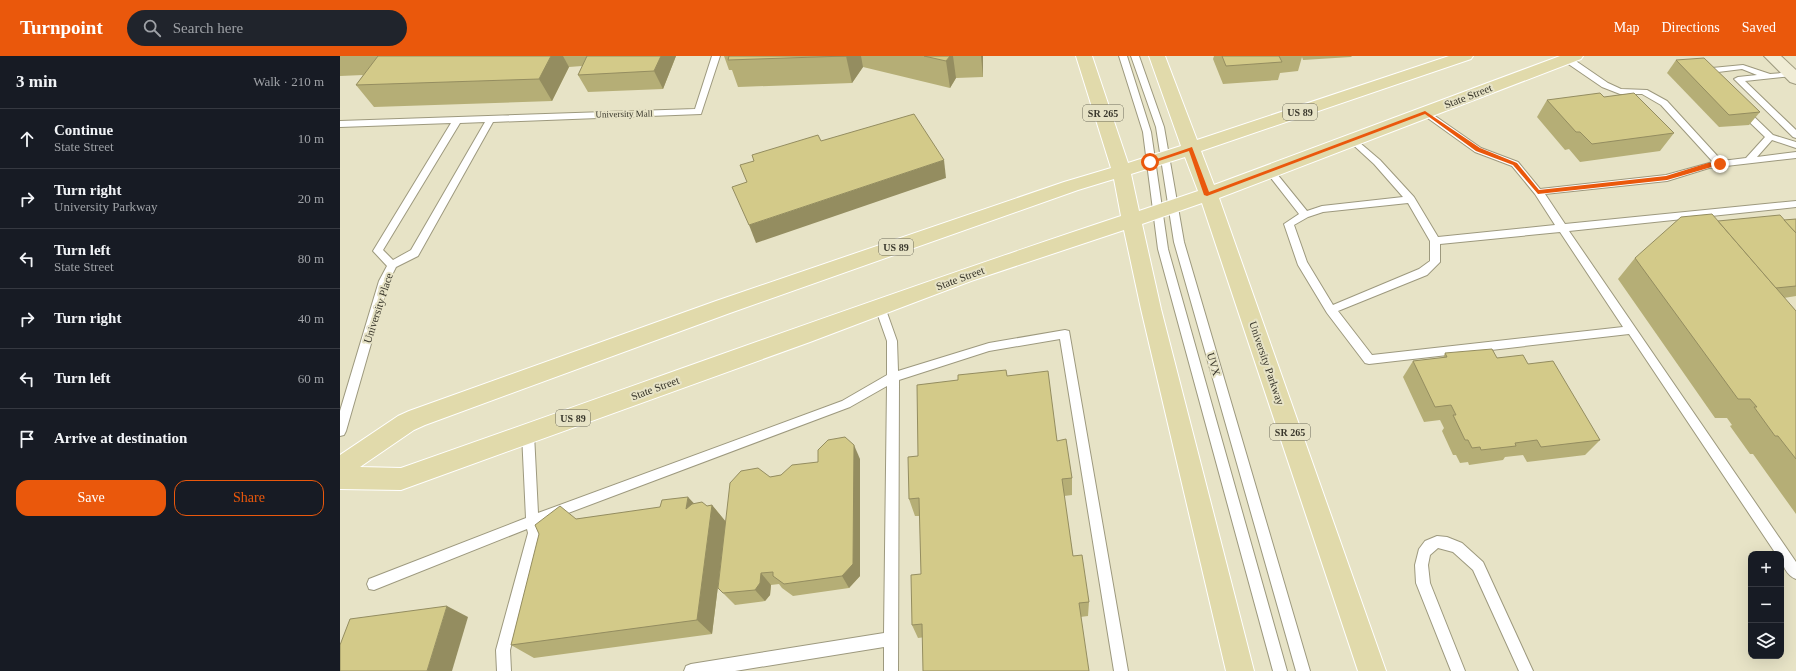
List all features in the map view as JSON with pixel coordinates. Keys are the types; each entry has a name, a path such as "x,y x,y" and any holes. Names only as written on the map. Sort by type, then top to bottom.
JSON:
{"main road":[{"name":"SR 265","path":"1084,56 1121,170 1151,309 1240,671"},
{"name":"University Parkway","path":"1157,56 1178,109 1190,149 1230,257 1372,671"},
{"name":"US 89","path":"340,468 406,423 417,418 724,307 1121,170 1190,149 1465,56"},
{"name":"State Street","path":"340,478 401,479 964,276 1207,195 1571,58"}],"street":[{"path":"1772,56 1793,76"}],"lane":[{"name":"University Mall","path":"491,118 698,112 716,56"},
{"path":"1123,56 1157,159 1166,209 1164,249 1168,268 1280,671"},
{"name":"UVX","path":"1135,56 1160,127 1157,159 1166,209 1179,242 1303,671"},
{"path":"1571,58 1605,85 1620,91 1644,92 1664,103 1720,164"},
{"path":"1720,87 1712,78 1715,70 1743,67 1769,76"},
{"path":"1793,76 1769,76 1738,79 1796,135"},
{"path":"1734,102 1770,137 1796,145"},
{"path":"1425,112 1478,150 1515,164 1538,192 1796,573"},
{"path":"340,124 491,118"},
{"name":"University Place","path":"340,431 384,281 392,265 415,253 491,118"},
{"path":"392,265 378,252 458,120"},
{"path":"1748,161 1758,152 1770,137"},
{"path":"1332,310 1423,272 1435,262 1435,242 1411,199 1377,162 1353,140"},
{"path":"1538,192 1667,178 1708,165 1796,155"},
{"path":"1270,171 1305,215"},
{"path":"1411,199 1322,210 1305,215 1289,224 1302,262 1332,310 1369,360 1631,330"},
{"path":"1435,242 1796,204"},
{"path":"880,307 892,341 892,671"},
{"path":"374,584 532,521 846,404 893,376 989,347 1066,334 1121,671"},
{"path":"504,671 503,650 534,533 532,521 528,434"},
{"path":"1458,671 1423,583 1420,568 1422,554 1429,545 1440,542 1450,544 1465,553 1478,566 1526,671"},
{"path":"691,671 892,639"}],"building":[{"path":"378,56 551,56 539,79 356,85"},
{"path":"587,56 661,56 654,71 578,75"},
{"path":"729,56 846,56 728,60"},
{"path":"924,56 950,56 946,61"},
{"path":"1222,56 1279,56 1282,62 1226,66"},
{"path":"1704,58 1760,112 1729,115 1676,60"},
{"path":"1600,93 1604,97 1634,93 1674,133 1592,144 1580,132 1576,132 1547,100"},
{"path":"914,114 944,160 749,225 732,187 747,182 740,165 754,161 752,155 818,135 821,141"},
{"path":"1712,214 1796,311 1796,459 1778,436 1775,436 1754,407 1757,407 1750,399 1738,399 1635,258 1681,217"},
{"path":"1780,215 1796,233 1796,286 1776,288 1718,221"},
{"path":"1796,219 1796,233 1784,220"},
{"path":"1492,349 1497,358 1523,355 1528,364 1553,361 1600,440 1541,447 1537,440 1515,443 1516,446 1481,450 1480,447 1472,448 1468,440 1465,440 1453,415 1456,415 1451,405 1435,407 1413,361 1447,357 1445,353"},
{"path":"1006,370 1007,376 1048,371 1057,441 1066,439 1072,478 1062,479 1073,556 1082,555 1089,602 1079,603 1089,671 923,671 922,624 912,625 911,575 921,574 919,498 909,499 908,457 918,456 917,385 958,380 958,375"},
{"path":"845,437 854,445 853,564 842,576 784,584 773,576 773,572 761,573 760,583 755,590 723,593 718,588 730,483 741,471 758,468 770,477 781,475 792,465 818,462 818,450 828,440"},
{"path":"688,497 686,509 692,504 702,502 707,506 712,505 697,620 511,645 539,534 535,525 560,506 576,519 660,507 662,500"},
{"path":"447,606 427,671 340,671 340,645 350,619"}],"route":[{"path":"1150,162 1190,149 1207,195 1425,112 1478,150 1515,164 1538,192 1667,178 1708,165 1720,164"}]}
